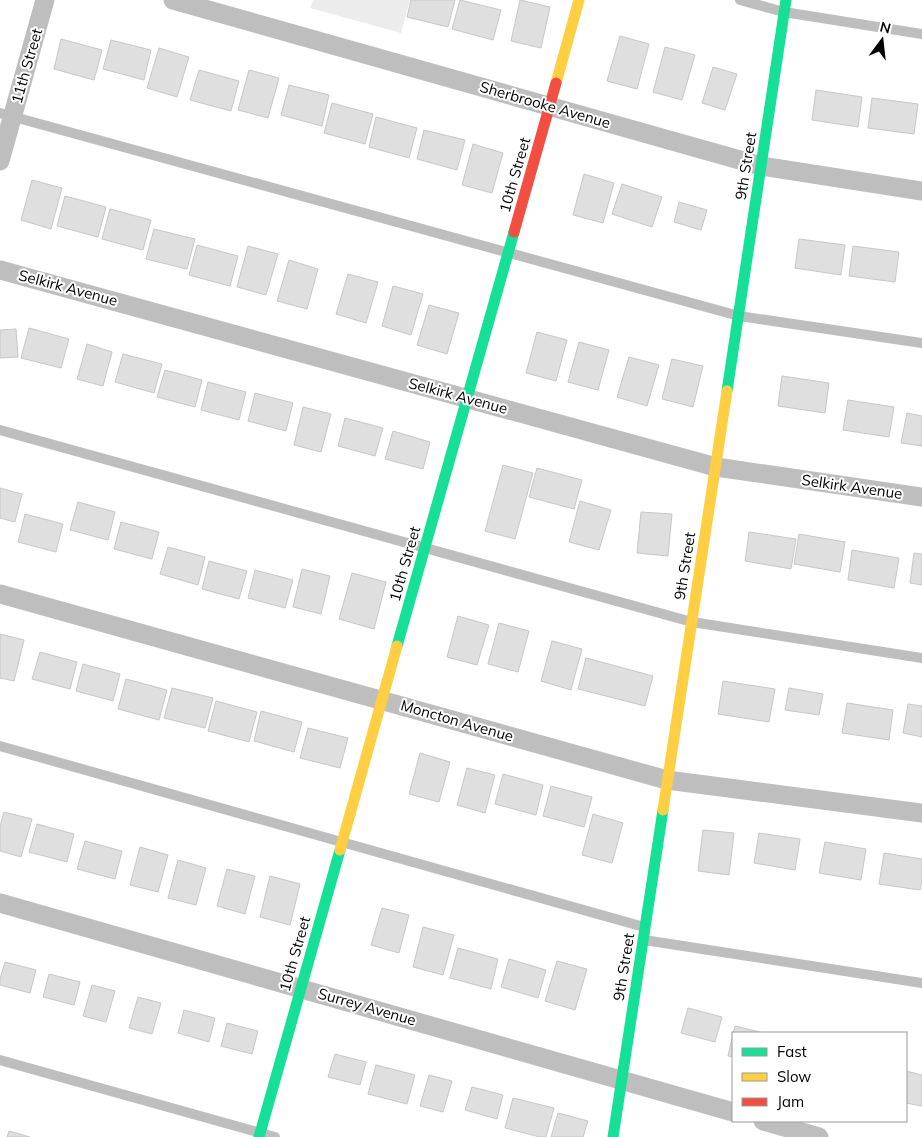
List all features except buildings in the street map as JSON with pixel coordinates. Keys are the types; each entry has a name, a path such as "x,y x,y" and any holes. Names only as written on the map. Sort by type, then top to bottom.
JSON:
{"street":[{"name":"11th Street","path":"0,161 6,114 45,0"},
{"name":"Sherbrooke Avenue","path":"172,0 761,166 922,190"},
{"name":"10th Street","path":"259,1135 579,0"},
{"name":"9th Street","path":"613,1137 786,0"},
{"name":"Selkirk Avenue","path":"0,270 716,467 922,497"},
{"name":"Moncton Avenue","path":"0,594 667,780 922,813"},
{"name":"Surrey Avenue","path":"0,903 732,1112"},
{"path":"766,1122 819,1137"}],"lane":[{"path":"740,0 784,12 922,34"},
{"path":"6,114 739,316 922,343"},
{"path":"0,430 692,622 922,658"},
{"path":"0,746 645,927"},
{"path":"643,940 922,983"},
{"path":"0,1060 259,1135 275,1137"}],"shaded area":[{"path":"313,0 410,0 401,33 310,8"}],"traffic: fast":[{"path":"727,391 786,0"},
{"path":"397,646 514,232"},
{"path":"613,1137 663,810"},
{"path":"259,1137 340,850"}],"traffic: slow":[{"path":"556,83 579,0"},
{"path":"663,810 727,391"},
{"path":"340,850 397,646"}],"traffic: jam":[{"path":"514,232 556,83"}]}
